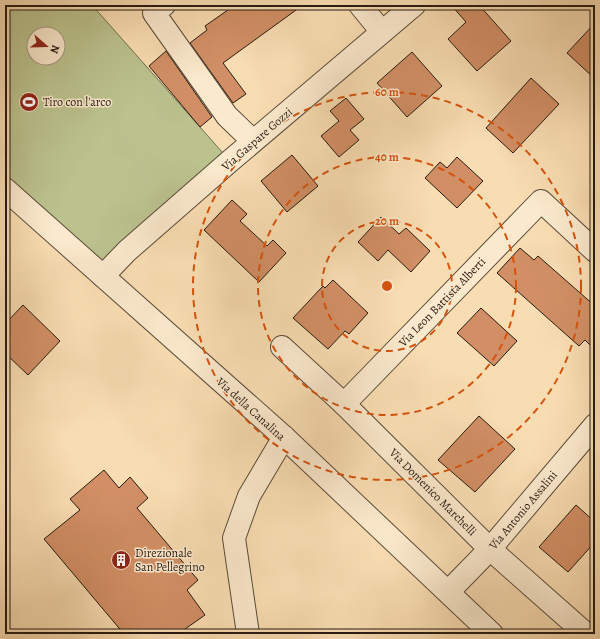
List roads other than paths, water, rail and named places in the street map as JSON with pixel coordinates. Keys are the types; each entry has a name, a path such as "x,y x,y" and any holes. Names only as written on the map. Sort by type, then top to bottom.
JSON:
{"street":[{"path":"164,5 154,13 227,116 253,141"},
{"path":"360,5 382,32"},
{"name":"Via Gaspare Gozzi","path":"103,276 127,251 253,141 414,5"},
{"name":"Via della Canalina","path":"5,189 284,438 492,634"},
{"name":"Via Leon Battista Alberti","path":"344,404 540,201 595,251"},
{"name":"Via Domenico Marchelli","path":"282,347 344,404 490,549 586,634"},
{"name":"Via Antonio Assalini","path":"448,592 490,549 595,425"},
{"path":"248,634 234,538 249,496 284,438"}],"place":[{"name":"Tiro con l'arco","path":"29,102"},
{"name":"Direzionale San Pellegrino","path":"121,560"}]}
